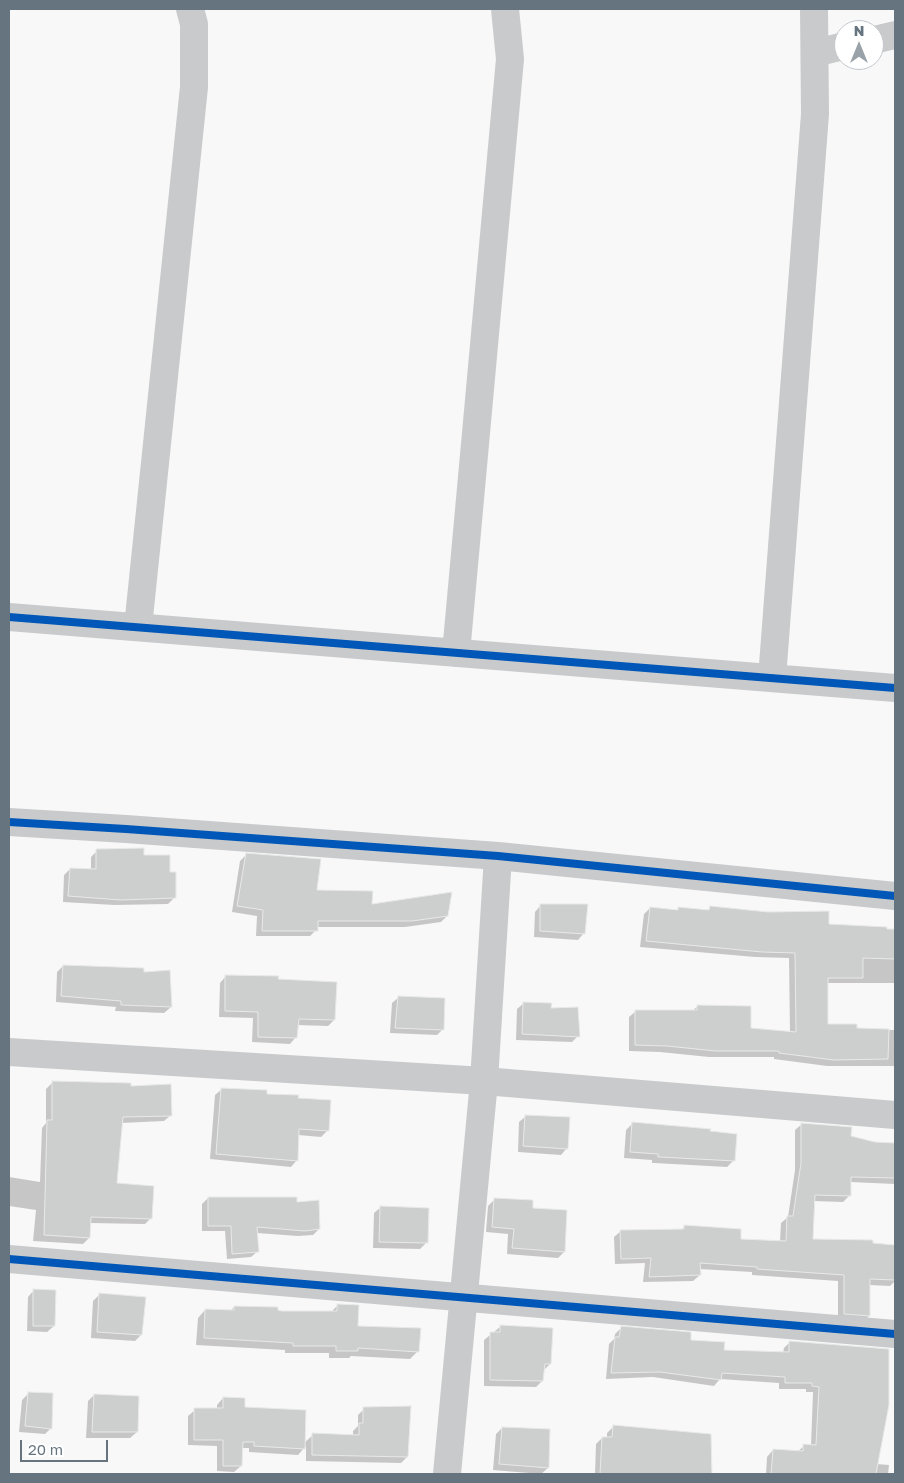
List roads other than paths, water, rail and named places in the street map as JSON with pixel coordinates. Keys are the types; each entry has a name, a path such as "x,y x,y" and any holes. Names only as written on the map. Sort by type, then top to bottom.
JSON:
{"street":[{"path":"138,627 194,88 194,24 190,9"},
{"path":"456,653 510,59 505,9"},
{"path":"772,678 815,114 814,9"},
{"path":"815,53 834,48"},
{"path":"9,617 895,688"},
{"path":"9,822 498,856 895,896"},
{"path":"448,1474 484,1081 498,856"},
{"path":"9,1052 484,1081 895,1115"},
{"path":"9,1259 463,1299 895,1334"}]}
